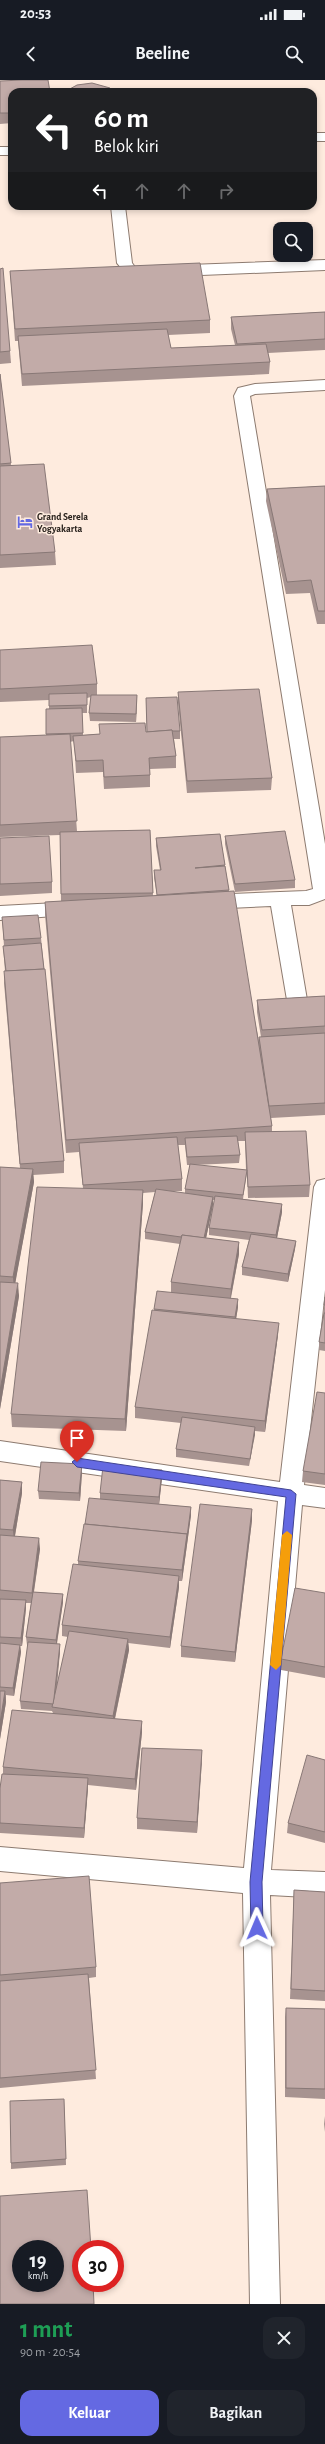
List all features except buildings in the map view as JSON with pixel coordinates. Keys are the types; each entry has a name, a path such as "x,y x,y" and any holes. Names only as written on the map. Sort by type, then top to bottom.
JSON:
{"street":[{"path":"118,210 125,263 131,271 152,272 325,265"},
{"path":"190,903 309,898 324,891 242,396 244,391 255,389 325,385"},
{"path":"280,899 297,1000"},
{"path":"0,913 95,908"},
{"path":"265,2304 256,1882 291,1494 325,1187"},
{"path":"0,1451 325,1498"},
{"path":"0,1859 256,1882 325,1885"}],"slow traffic":[{"path":"276,1665 287,1535"}],"place":[{"name":"Grand Serela Yogyakarta","path":"25,522"}],"route":[{"path":"77,1462 291,1494 256,1882 257,1928"}]}
